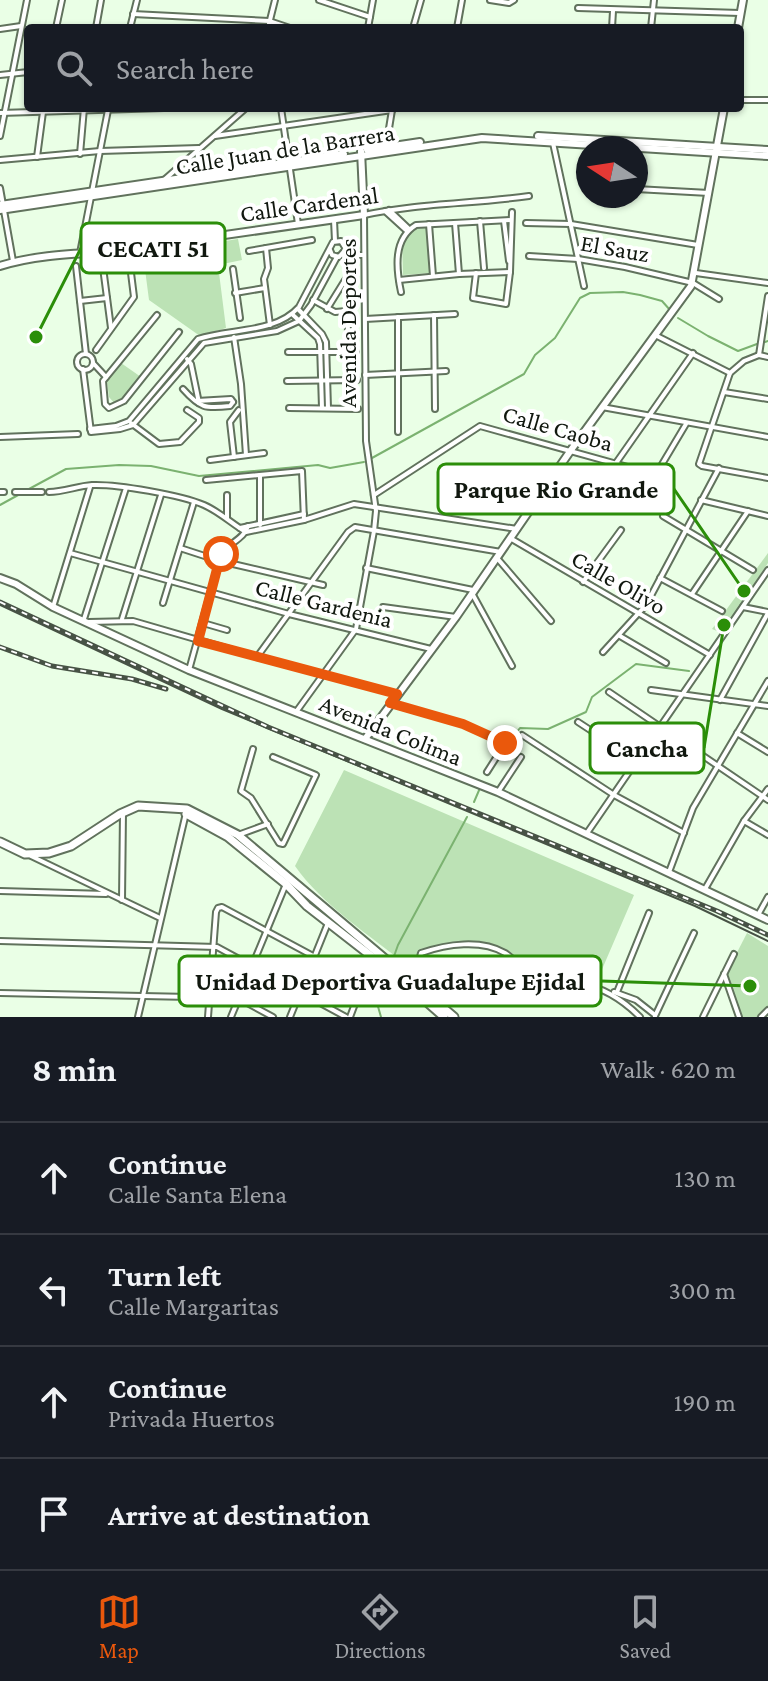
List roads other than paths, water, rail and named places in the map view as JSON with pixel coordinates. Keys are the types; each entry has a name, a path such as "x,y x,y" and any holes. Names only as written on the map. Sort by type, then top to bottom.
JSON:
{"main road":[{"path":"0,842 25,854 60,851 138,806 174,808 238,835 330,919"},
{"path":"186,812 228,837 454,1017"},
{"path":"404,977 444,1017"}],"street":[{"path":"0,136 2,113 27,0"},
{"path":"57,24 62,0"},
{"path":"97,24 101,0"},
{"path":"131,24 137,0"},
{"path":"269,24 275,0"},
{"path":"320,0 370,17"},
{"path":"369,24 373,0"},
{"path":"414,24 421,0"},
{"path":"458,24 462,0"},
{"path":"490,0 509,3 514,0"},
{"path":"651,24 654,0"},
{"path":"739,24 743,0"},
{"path":"578,8 741,13"},
{"path":"612,24 613,11"},
{"path":"133,14 278,24"},
{"path":"0,29 21,26"},
{"path":"0,75 24,72"},
{"path":"744,100 768,100"},
{"path":"2,113 24,111"},
{"path":"37,157 43,112"},
{"path":"80,154 84,112"},
{"path":"80,253 107,112"},
{"path":"164,183 242,112"},
{"path":"281,112 298,224"},
{"path":"215,136 373,112"},
{"path":"386,147 392,112"},
{"path":"365,739 456,617 602,407 686,297 696,273 723,112"},
{"name":"Calle Juan de la Barrera","path":"2,208 484,134 768,153"},
{"path":"553,139 584,286"},
{"name":"Calle Juan de la Barrera","path":"361,153 386,147 453,140"},
{"path":"0,160 100,151 199,148"},
{"name":"Avenida Deportes","path":"356,629 374,531 375,508 366,448 361,153"},
{"path":"0,188 14,262"},
{"path":"648,190 709,193"},
{"name":"Calle Cardenal","path":"0,266 425,205 466,205 488,199 529,196"},
{"path":"389,210 408,230"},
{"path":"382,211 408,230"},
{"path":"476,273 473,298 506,304 512,212"},
{"path":"86,354 79,357 77,362 83,369 90,429 131,423 204,343 270,325 293,315 335,241 334,219"},
{"path":"401,292 399,240 408,230 416,225 511,220"},
{"path":"480,221 484,268"},
{"path":"504,221 510,262"},
{"path":"455,223 459,274"},
{"path":"526,223 571,224 700,245"},
{"path":"429,224 433,276"},
{"path":"249,251 312,240"},
{"path":"131,423 198,339 277,331 299,321 346,246 341,241 335,241"},
{"path":"266,248 268,268 264,279 270,325"},
{"path":"330,250 340,256 364,255"},
{"name":"El Sauz","path":"529,256 578,259 693,283 719,299"},
{"path":"96,350 134,297 129,257"},
{"path":"102,260 112,330"},
{"path":"76,266 86,354 106,377"},
{"path":"233,269 240,318"},
{"path":"399,280 510,272"},
{"path":"696,273 768,283"},
{"path":"327,309 346,279 348,335"},
{"path":"235,293 265,288"},
{"path":"759,355 768,296"},
{"path":"80,301 107,298"},
{"path":"313,300 335,312 347,311"},
{"path":"298,309 322,334 325,408"},
{"path":"365,319 455,314"},
{"path":"157,315 103,381 105,404 109,408 124,401 179,332"},
{"path":"293,315 318,338 324,352"},
{"path":"434,315 435,409"},
{"path":"398,317 398,432"},
{"path":"233,334 240,376 246,455"},
{"path":"655,335 730,373"},
{"path":"288,352 356,352"},
{"path":"616,463 693,353"},
{"path":"768,357 759,355 744,361 730,373 700,461 701,466 768,478"},
{"path":"183,356 188,360 197,403"},
{"path":"83,369 88,369 93,363"},
{"path":"365,375 446,371"},
{"path":"287,381 357,380"},
{"path":"183,389 197,403 216,408 230,406 233,402 231,399 197,403"},
{"path":"724,392 768,399"},
{"path":"602,407 768,437"},
{"path":"234,457 230,422 241,408"},
{"path":"289,408 358,409"},
{"path":"131,423 159,444 180,442 199,422 199,418 187,410"},
{"name":"Calle Caoba","path":"374,495 480,426 649,474 655,473 686,424"},
{"path":"0,437 78,434"},
{"path":"210,460 264,453"},
{"path":"603,652 640,614 719,468"},
{"path":"206,480 302,471 304,517"},
{"path":"260,475 260,525"},
{"path":"49,492 66,492 90,485 126,488 194,502 247,529 304,517"},
{"path":"53,607 90,485"},
{"path":"126,488 86,620 122,619 397,694"},
{"path":"15,492 42,492"},
{"path":"122,619 161,495"},
{"path":"227,495 227,518"},
{"path":"701,500 768,516"},
{"path":"163,603 194,502"},
{"path":"189,670 223,551 247,529 354,504 517,529"},
{"path":"667,508 663,516 753,570"},
{"path":"692,594 748,511"},
{"path":"257,657 351,530 358,526 499,555 551,621"},
{"path":"583,582 621,530"},
{"name":"Calle Olivo","path":"510,538 710,655"},
{"path":"180,548 220,561 323,585"},
{"name":"Calle Gardenia","path":"70,553 289,614 431,649"},
{"path":"366,568 472,591 512,666"},
{"path":"587,833 768,570"},
{"name":"Avenida Colima","path":"0,578 16,584 53,607 189,670 498,792 768,920"},
{"path":"660,578 722,611"},
{"path":"383,607 456,617"},
{"path":"720,700 768,613 743,607"},
{"path":"203,623 227,630"},
{"path":"296,712 356,629"},
{"path":"620,635 666,663"},
{"path":"669,872 693,808 768,681"},
{"path":"651,690 768,706"},
{"path":"609,692 766,798"},
{"path":"390,703 463,724 507,741 487,772"},
{"path":"578,722 637,761"},
{"path":"737,733 768,752"},
{"path":"522,735 614,795 684,833"},
{"path":"253,749 241,791 251,798 283,844 316,775 273,757"},
{"path":"498,792 521,757"},
{"path":"705,889 744,821 766,798 768,789"},
{"path":"122,900 123,812"},
{"path":"138,1017 186,812"},
{"path":"744,821 768,835"},
{"path":"238,835 268,824"},
{"path":"25,854 161,918"},
{"path":"231,1017 286,884"},
{"path":"0,891 108,894"},
{"path":"758,915 768,897"},
{"path":"208,1017 216,912 222,907 315,957"},
{"path":"617,992 649,913"},
{"path":"290,1017 330,919"},
{"path":"404,977 417,967 421,953 468,944 483,945 507,954 529,975 542,980 584,984 617,992 636,1000 656,1016 694,933"},
{"path":"0,941 213,947 252,964 348,1017 374,954"},
{"path":"703,1017 734,954"},
{"path":"724,973 739,1017"},
{"path":"608,992 640,1017"},
{"path":"0,993 238,998 273,1017"},
{"path":"761,1017 768,1010"}],"waterway":[{"path":"372,458 524,374 535,355 555,338 580,298 590,293 640,295 662,301 670,310"},
{"path":"678,318 738,351 757,344"},
{"path":"29,489 66,469 151,466 199,476 318,465 330,468 364,462"},
{"path":"0,505 20,494"},
{"path":"509,742 520,728 548,729 586,712 592,697 636,664 689,671"},
{"path":"474,802 480,788"},
{"path":"393,959 467,817"},
{"path":"381,1017 377,1003 388,974"}],"tram line":[{"path":"0,605 222,709 695,906 768,941"}],"railway":[{"path":"0,602 268,727 717,911 768,935"},
{"path":"0,647 52,666 132,679 166,689"}],"place":[{"name":"CECATI 51","path":"36,337"},
{"name":"Parque Rio Grande","path":"744,591"},
{"name":"Cancha","path":"724,625"},
{"name":"Unidad Deportiva Guadalupe Ejidal","path":"750,986"}]}
